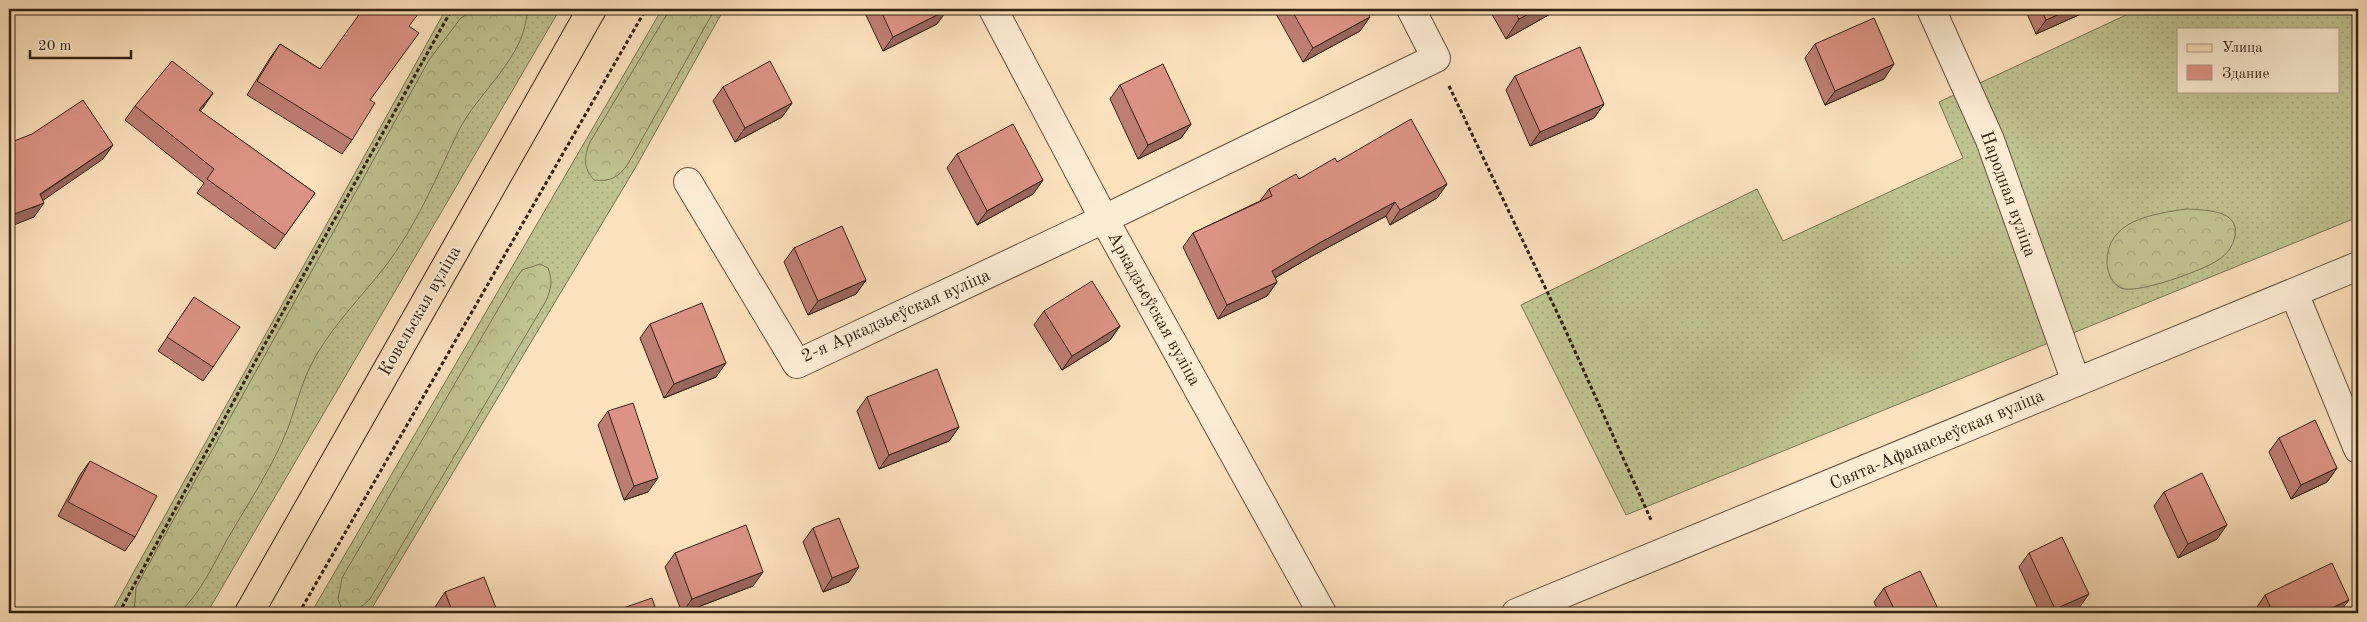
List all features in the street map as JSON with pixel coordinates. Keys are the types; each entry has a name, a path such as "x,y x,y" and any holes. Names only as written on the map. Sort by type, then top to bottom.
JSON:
{"main road":[{"name":"Ковельская вуліца","path":"249,613 592,9"}],"street":[{"path":"993,9 1104,220"},
{"path":"1411,9 1436,58"},
{"name":"Народная вуліца","path":"1931,9 1990,140 2076,382"},
{"name":"Аркадзьеўская вуліца","path":"1322,613 1104,220 1436,58"},
{"name":"2-я Аркадзьеўская вуліца","path":"688,182 797,364 1104,220"},
{"name":"Свята-Афанасьеўская вуліца","path":"1516,613 2358,266"},
{"path":"2294,293 2358,449"}],"path":[{"path":"119,613 255,362 452,9"},
{"path":"299,613 646,9"},
{"path":"1436,58 1564,327 1665,553"}],"green space":[{"path":"446,9 560,9 207,613 111,613"},
{"path":"474,9 527,9 525,26 519,43 458,132 425,202 406,236 384,268 324,342 304,381 288,428 275,456 194,596 179,613 134,613 136,588 146,569 429,60 460,19"},
{"path":"662,9 724,9 637,165 369,613 311,613"},
{"path":"670,9 715,9 628,164 614,178 594,180 586,167 590,142"},
{"path":"2139,9 2358,9 2358,217 1626,515 1521,305 1757,189 1783,241 1963,158 1939,102"},
{"path":"2186,209 2219,213 2232,221 2235,227 2235,236 2227,253 2199,270 2155,285 2129,289 2121,288 2112,281 2107,263 2109,249 2114,237 2123,228 2146,217"},
{"path":"540,264 548,268 551,281 546,301 370,599 357,609 349,610 341,607 338,599 342,578 515,280 522,270"}],"building":[{"path":"363,9 422,9 409,26 419,33 370,100 375,103 352,140 257,81 280,44 320,69"},
{"path":"880,9 947,9 947,10 893,37"},
{"path":"1291,9 1366,9 1370,17 1313,48"},
{"path":"1513,9 1538,9 1519,19"},
{"path":"2041,9 2071,9 2046,20"},
{"path":"1874,18 1894,64 1835,91 1815,44"},
{"path":"1580,47 1604,104 1540,132 1515,76"},
{"path":"172,61 213,93 199,110 315,193 285,235 207,179 214,169 135,106"},
{"path":"770,61 792,103 745,128 723,87"},
{"path":"1163,64 1191,124 1148,145 1120,85"},
{"path":"83,100 113,145 40,194 44,203 9,216 9,143 32,134"},
{"path":"1411,119 1447,184 1400,210 1395,202 1321,242 1272,271 1277,282 1227,305 1193,233 1272,196 1269,189 1296,174 1299,179 1335,158 1337,162"},
{"path":"1013,124 1043,180 987,211 957,154"},
{"path":"842,226 866,280 818,301 794,248"},
{"path":"1092,281 1120,326 1072,356 1044,311"},
{"path":"194,297 240,327 213,367 167,337"},
{"path":"702,303 726,363 674,384 650,324"},
{"path":"937,369 959,427 889,455 867,397"},
{"path":"633,403 658,478 634,486 608,411"},
{"path":"2315,420 2337,468 2301,485 2279,438"},
{"path":"90,461 157,496 135,537 68,502"},
{"path":"2202,473 2227,525 2188,544 2164,492"},
{"path":"839,518 859,567 832,578 813,528"},
{"path":"746,525 763,572 692,599 675,553"},
{"path":"2062,537 2089,594 2055,609 2029,553"},
{"path":"2332,563 2349,600 2320,613 2273,613 2265,595"},
{"path":"1920,571 1940,613 1896,613 1884,588"},
{"path":"484,577 498,613 453,613 445,592"},
{"path":"652,598 657,613 609,613"}]}
